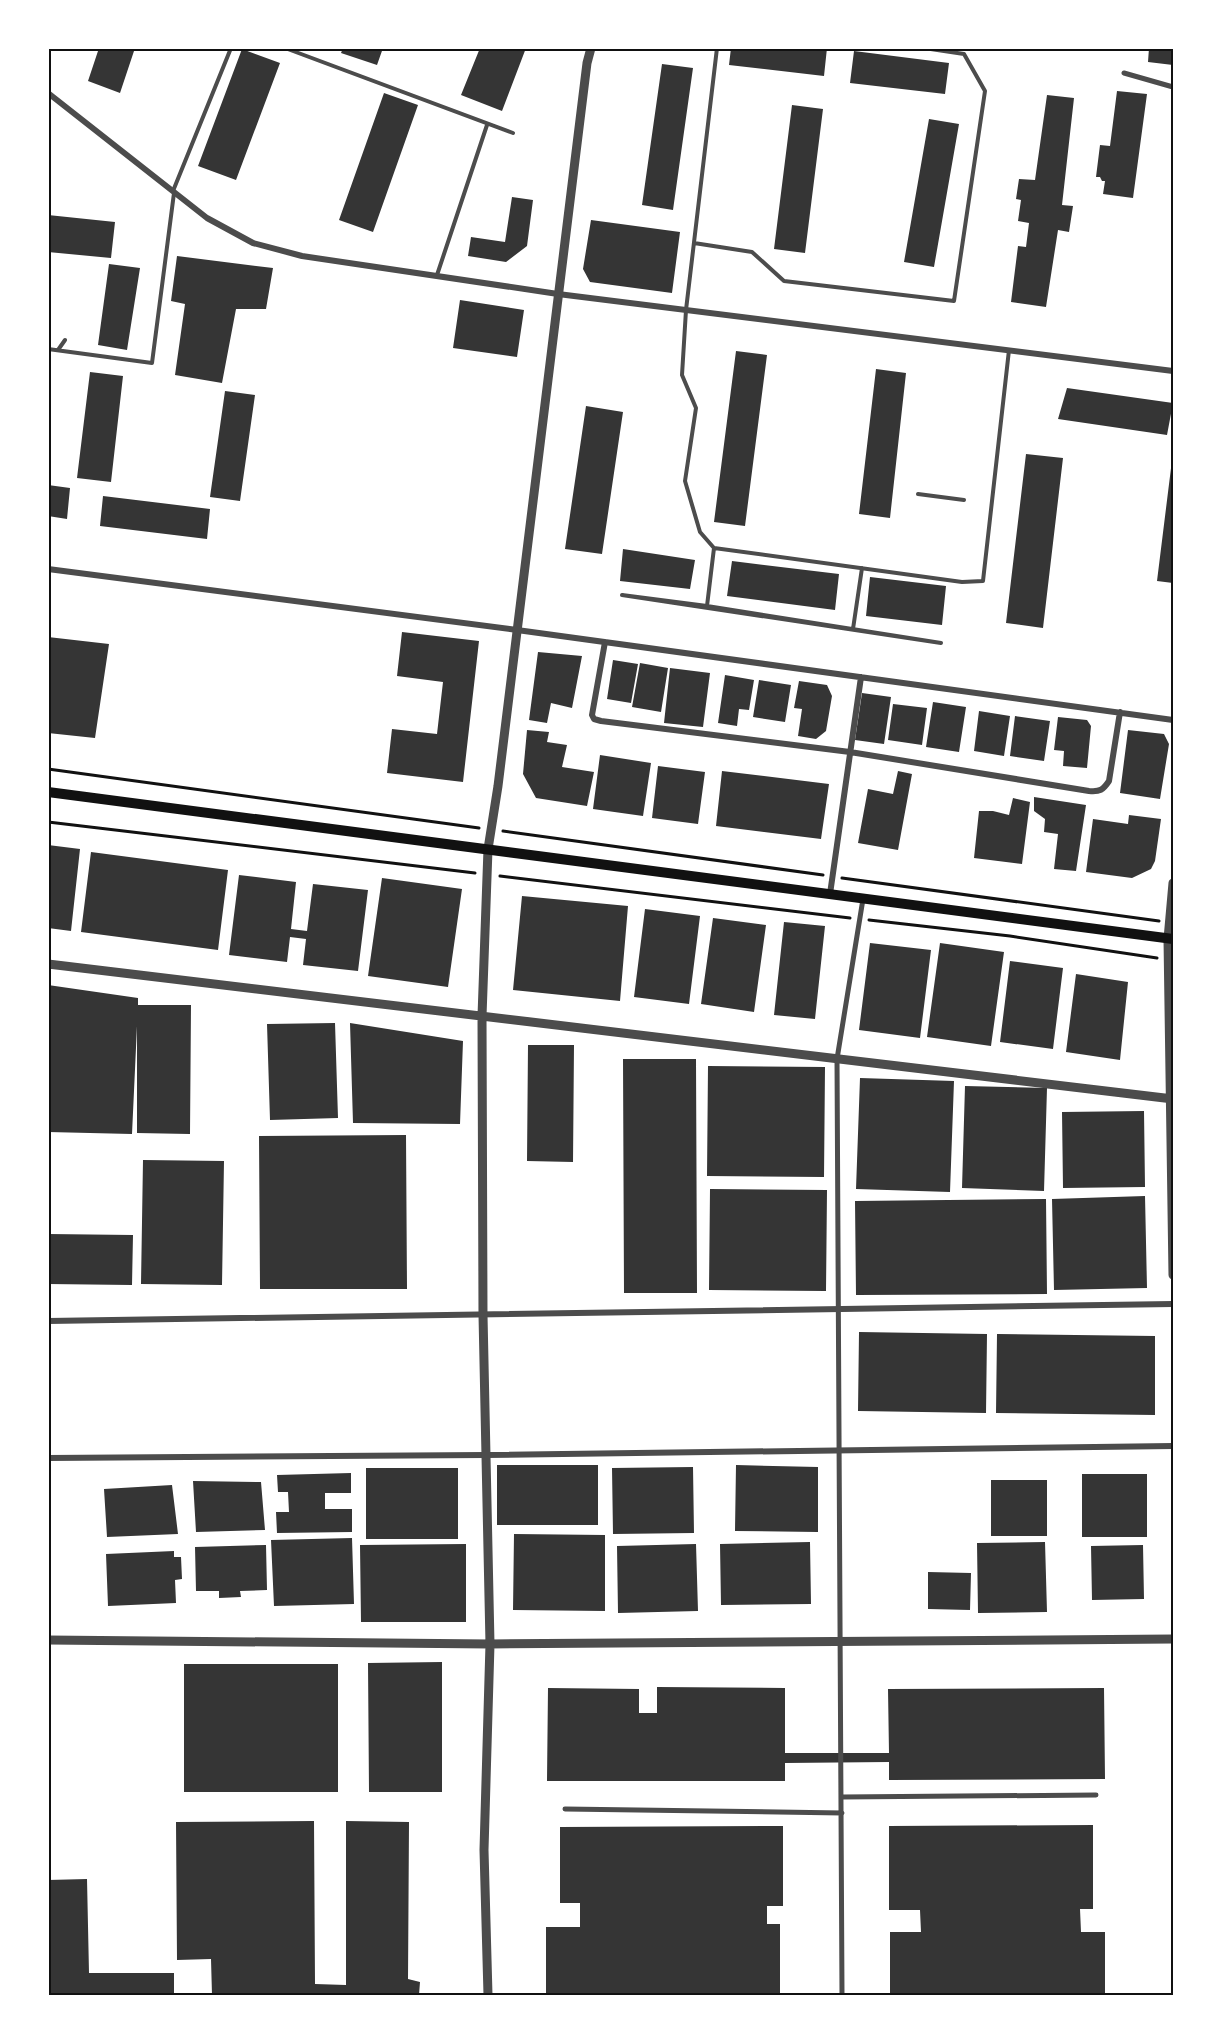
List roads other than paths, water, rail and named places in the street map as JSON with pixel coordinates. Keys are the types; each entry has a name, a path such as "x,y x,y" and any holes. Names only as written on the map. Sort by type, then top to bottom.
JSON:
{"main road":[{"path":"48,792 1170,939"}],"street":[{"path":"488,1995 484,1850 490,1644 483,1315 482,1016 488,849 587,63 591,48"},
{"path":"1124,73 1173,87"},
{"path":"48,93 207,218 253,243 313,258 558,294 1173,371"},
{"path":"48,569 517,630 1173,720"},
{"path":"605,642 592,715 594,719 850,752 1099,792 1109,781 1120,712"},
{"path":"830,894 861,677"},
{"path":"1173,883 1168,960 1173,1275"},
{"path":"842,1995 842,1642 837,1059 863,898"},
{"path":"48,964 1172,1099"},
{"path":"48,1322 1173,1304"},
{"path":"48,1458 1173,1446"},
{"path":"48,1640 490,1644 1173,1639"},
{"path":"842,1796 1096,1795"},
{"path":"565,1809 842,1814"}],"lane":[{"path":"48,349 152,363 173,192 231,48"},
{"path":"285,48 513,133"},
{"path":"717,48 686,310 682,375 696,408 685,481 700,532 714,548 962,582 983,581 1009,350"},
{"path":"924,48 964,54"},
{"path":"694,243 752,252 784,281 954,301 986,91 964,54 965,48"},
{"path":"437,275 487,124"},
{"path":"58,350 65,340"},
{"path":"918,494 964,500"},
{"path":"707,606 714,548"},
{"path":"853,629 862,568"},
{"path":"622,595 707,606 853,629 941,643 622,595"}]}
